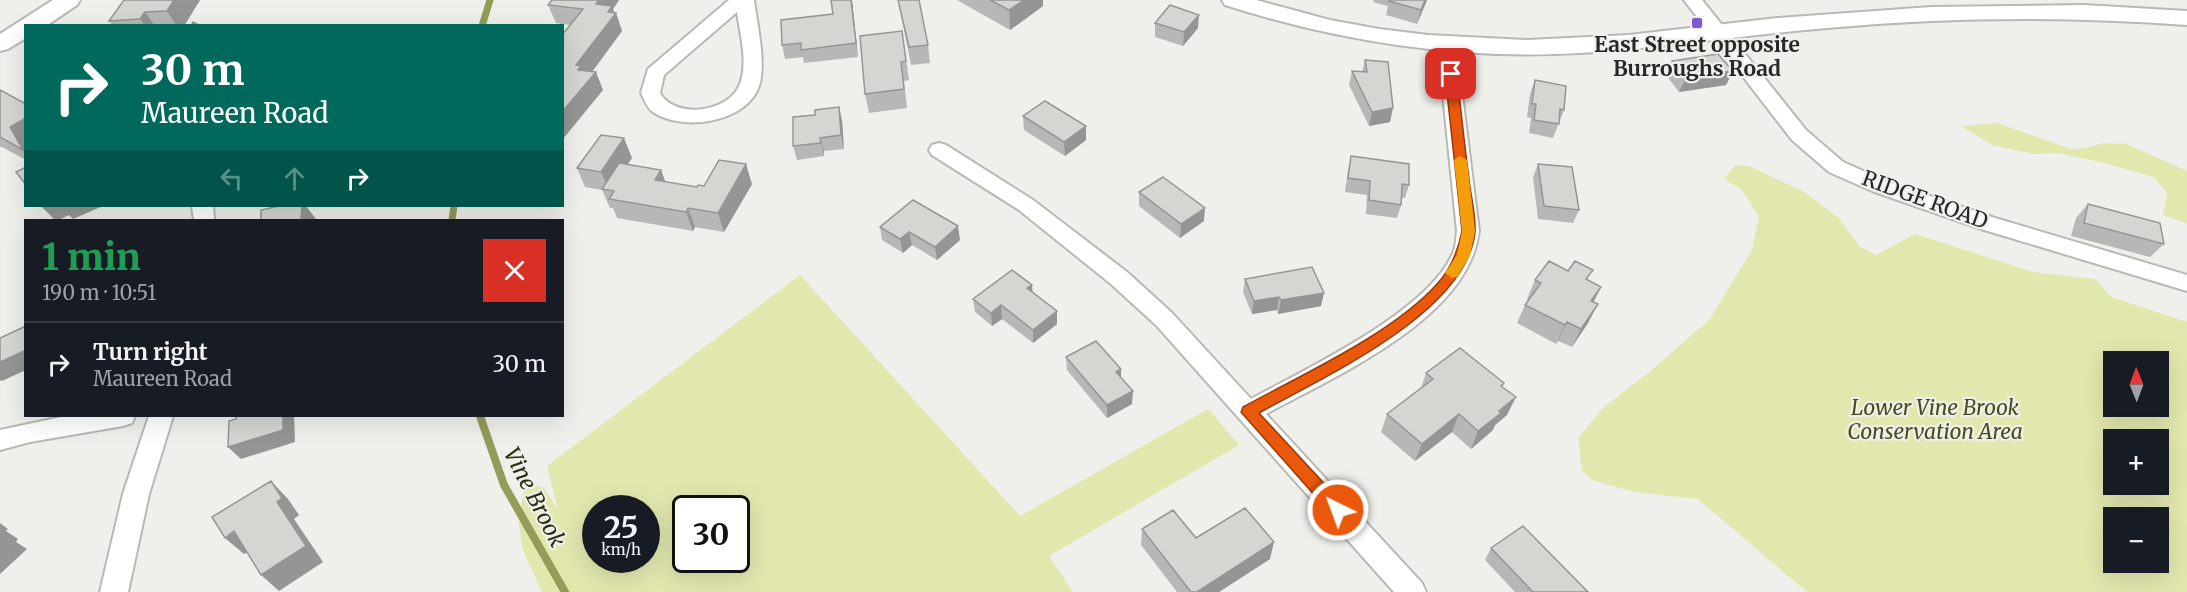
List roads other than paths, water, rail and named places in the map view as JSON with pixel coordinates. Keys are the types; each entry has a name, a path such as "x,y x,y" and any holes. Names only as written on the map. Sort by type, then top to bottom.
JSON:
{"street":[{"path":"34,24 69,0"},
{"path":"740,0 655,73 649,84 649,96 656,106 667,113 702,116 720,111 736,103 748,93 753,81 753,71 744,0"},
{"path":"1233,0 1270,13 1344,32 1448,46 1575,46 1910,14 1986,10 2048,10 2187,18"},
{"name":"RIDGE ROAD","path":"1693,0 1799,135 1836,167 1879,186 1989,224 2187,282"},
{"path":"1248,412 1360,349 1417,311 1443,287 1463,256 1468,231 1448,46"},
{"path":"939,150 1026,205 1119,278 1164,319 1412,592"},
{"path":"0,440 30,432 117,417"},
{"path":"114,592 136,494 161,417"}],"waterway":[{"name":"Vine Brook","path":"483,24 490,0"},
{"name":"Vine Brook","path":"452,219 454,207"},
{"name":"Vine Brook","path":"480,417 504,485 565,592"}],"place":[{"name":"East Street opposite Burroughs Road","path":"1697,23"}],"park label":[{"name":"Lower Vine Brook Conservation Area","path":"1935,420"}]}
